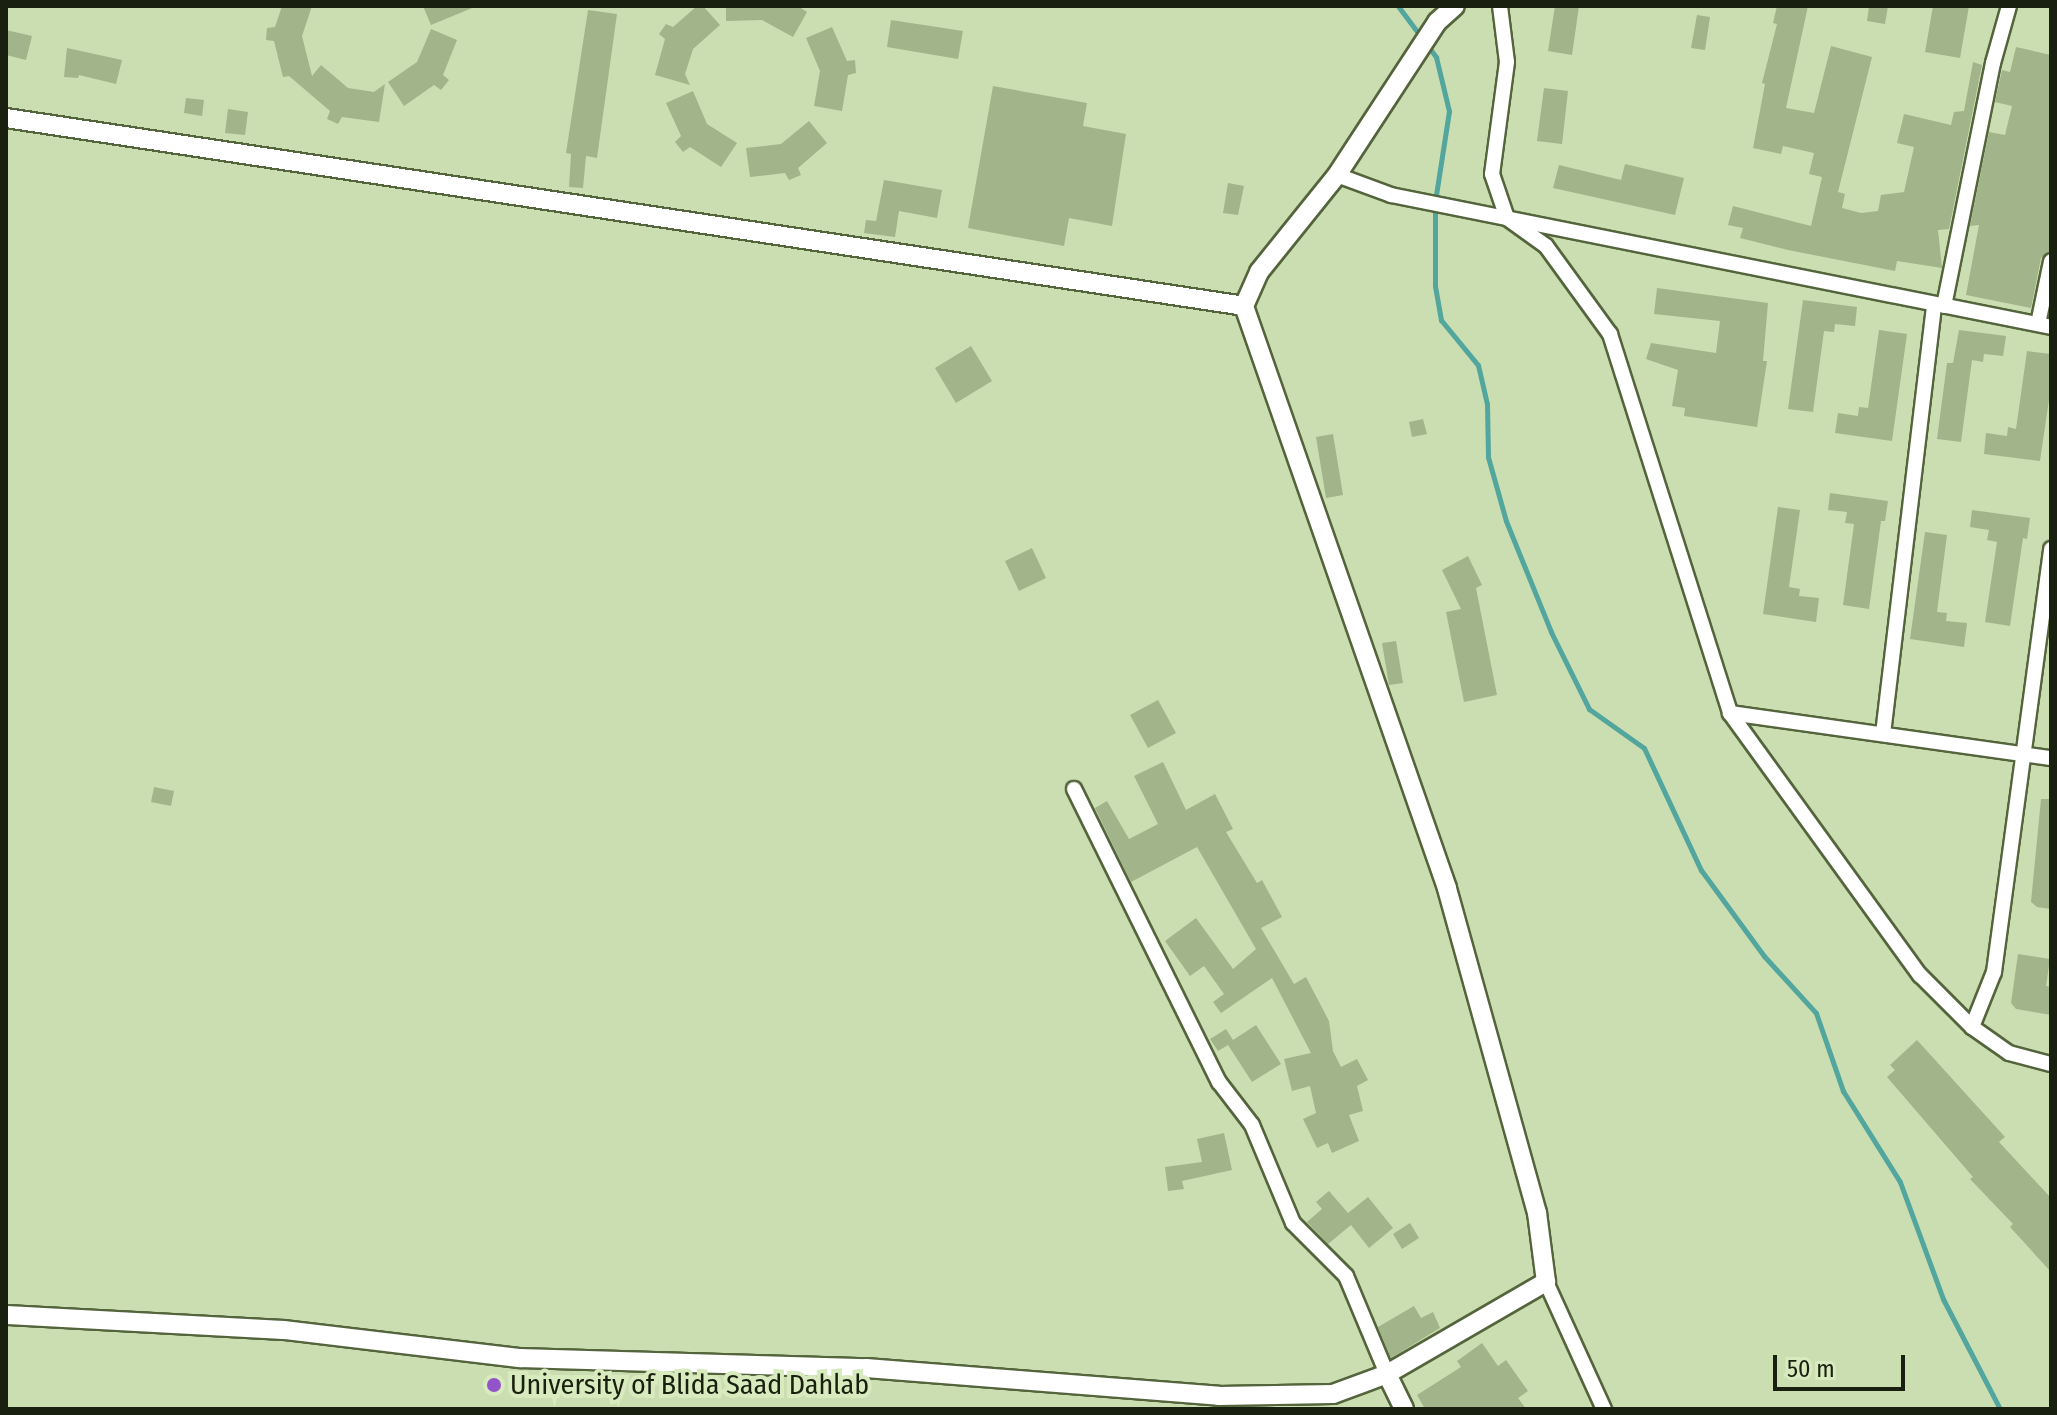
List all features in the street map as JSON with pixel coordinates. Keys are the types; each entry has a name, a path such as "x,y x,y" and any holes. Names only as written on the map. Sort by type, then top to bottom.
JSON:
{"street":[{"path":"1455,6 1437,22 1337,175 1259,272 1244,306 1447,888 1537,1213 1546,1282 1604,1409"},
{"path":"1500,6 1507,62 1492,174 1507,218 1546,246 1610,334 1730,713 1920,975 1972,1027 2009,1053 2051,1064"},
{"path":"1883,734 1939,305 1993,63 2009,6"},
{"path":"6,118 1244,306"},
{"path":"1337,175 1391,195 2045,326 2051,261"},
{"path":"1972,1027 1994,972 2026,755 2051,549"},
{"path":"1730,713 2051,758"},
{"path":"1074,789 1219,1082 1252,1125 1293,1223 1346,1276 1404,1409"},
{"path":"6,1315 284,1330 520,1358 866,1368 1219,1396 1333,1394 1387,1374 1546,1282"}],"building":[{"path":"282,6 312,6 302,36 312,76 321,65 348,88 374,92 385,84 379,122 342,117 338,124 327,119 330,111 289,76 283,77 274,41 266,40 267,28 275,27"},
{"path":"423,6 477,6 431,25"},
{"path":"697,6 703,6 720,25 693,49 685,74 690,85 655,75 665,39 659,34 666,24 673,27"},
{"path":"726,6 798,6 807,12 793,37 762,20 726,21"},
{"path":"1555,6 1579,6 1572,55 1548,51"},
{"path":"1777,6 1808,6 1786,108 1814,113 1831,46 1872,57 1838,192 1845,194 1842,208 1861,213 1878,211 1881,195 1904,192 1914,147 1897,143 1904,114 1951,125 1954,112 1964,111 1973,62 1982,65 1949,229 1938,230 1942,268 1897,261 1895,271 1788,250 1740,238 1743,228 1728,225 1733,206 1811,226 1822,177 1809,174 1814,153 1783,146 1781,154 1753,148 1765,84 1762,83 1777,24 1773,23"},
{"path":"1869,6 1888,6 1885,24 1867,21"},
{"path":"1933,6 1969,6 1960,58 1925,52"},
{"path":"588,10 617,14 597,158 586,156 583,188 569,187 571,154 566,153"},
{"path":"1697,15 1710,17 1705,50 1691,48"},
{"path":"891,20 963,31 958,59 887,47"},
{"path":"832,27 847,61 855,60 856,73 848,75 842,111 814,106 820,71 806,38"},
{"path":"431,29 457,40 443,75 449,80 441,90 434,85 404,106 388,82 417,62"},
{"path":"6,30 32,36 26,60 6,55"},
{"path":"2016,47 2051,55 2051,251 2041,258 2031,308 1966,295 1979,225 1970,226 1989,132 2005,135 2012,106 1995,102 2002,70 2010,72"},
{"path":"67,48 122,60 116,84 79,75 78,78 64,77"},
{"path":"993,86 1087,103 1083,126 1126,134 1112,226 1069,218 1064,246 968,228"},
{"path":"1544,88 1568,91 1562,144 1537,141"},
{"path":"693,91 707,124 737,143 721,167 690,147 683,152 675,142 681,136 666,103"},
{"path":"186,98 204,100 202,116 184,113"},
{"path":"228,109 248,112 245,135 225,133"},
{"path":"809,121 827,143 798,168 801,175 789,180 785,173 750,177 746,148 781,144"},
{"path":"1625,164 1684,178 1675,215 1553,188 1559,165 1621,180"},
{"path":"884,180 942,190 937,218 899,211 895,237 864,233 866,220 876,221"},
{"path":"1228,183 1244,186 1238,215 1223,213"},
{"path":"1657,288 1768,303 1763,361 1767,361 1757,427 1684,416 1685,408 1672,406 1678,370 1646,359 1651,343 1716,353 1720,321 1654,314"},
{"path":"1803,300 1857,307 1855,326 1835,324 1834,332 1824,331 1813,412 1788,409"},
{"path":"1879,330 1907,334 1892,441 1835,433 1838,413 1858,416 1859,407 1868,408"},
{"path":"1959,330 2006,336 2003,356 1984,354 1983,362 1972,360 1961,442 1937,439 1947,363 1953,363"},
{"path":"971,346 992,381 956,403 935,368"},
{"path":"2027,351 2051,354 2051,386 2040,461 1984,454 1986,433 2007,436 2008,427 2016,429"},
{"path":"1423,419 1427,434 1412,437 1409,422"},
{"path":"1333,434 1343,495 1326,498 1316,437"},
{"path":"1830,493 1888,501 1885,521 1881,521 1869,609 1843,605 1854,524 1845,523 1847,512 1828,510"},
{"path":"1778,507 1800,510 1789,587 1800,589 1799,596 1819,598 1816,622 1763,614"},
{"path":"1972,510 2030,518 2027,539 2023,538 2010,626 1985,622 1997,542 1987,540 1989,530 1970,527"},
{"path":"1925,532 1947,535 1937,612 1947,613 1946,621 1967,623 1964,647 1910,639"},
{"path":"1032,548 1046,578 1019,591 1005,561"},
{"path":"1468,556 1482,585 1476,588 1497,695 1464,702 1446,612 1461,609 1442,570"},
{"path":"1396,641 1403,683 1389,685 1382,643"},
{"path":"1158,700 1176,733 1148,748 1130,715"},
{"path":"1163,762 1186,810 1215,794 1233,829 1226,832 1257,883 1262,880 1282,917 1261,928 1294,984 1306,977 1329,1021 1333,1051 1341,1067 1357,1059 1368,1080 1357,1086 1363,1111 1349,1115 1359,1141 1332,1153 1328,1143 1317,1148 1303,1119 1316,1113 1310,1086 1292,1091 1284,1059 1311,1053 1272,978 1221,1013 1213,1002 1224,994 1204,966 1190,976 1165,941 1196,918 1233,969 1256,949 1197,847 1131,882 1095,808 1107,801 1129,839 1158,824 1134,776"},
{"path":"154,787 174,791 171,806 151,802"},
{"path":"2041,799 2051,799 2051,909 2037,907 2031,902"},
{"path":"2018,954 2050,959 2046,986 2051,987 2051,1015 2016,1009 2011,1003"},
{"path":"1256,1025 1281,1064 1252,1082 1228,1045 1218,1051 1210,1039 1226,1029 1233,1040"},
{"path":"1917,1040 2005,1137 1999,1142 2051,1198 2051,1272 2010,1227 2013,1224 1970,1179 1973,1177 1887,1077 1895,1070 1890,1065"},
{"path":"1224,1133 1232,1170 1182,1181 1184,1189 1168,1191 1165,1167 1202,1162 1197,1139"},
{"path":"1329,1191 1348,1213 1368,1197 1393,1228 1369,1248 1351,1225 1328,1244 1307,1222 1322,1209 1316,1202"},
{"path":"1410,1223 1419,1238 1402,1249 1393,1234"},
{"path":"1414,1306 1421,1318 1433,1312 1440,1328 1391,1358 1378,1327"},
{"path":"1482,1343 1498,1366 1506,1360 1528,1391 1518,1398 1526,1409 1425,1409 1417,1395 1461,1367 1457,1361"}],"waterway":[{"path":"1398,6 1436,57 1449,111 1435,201 1435,286 1441,320 1478,365 1487,404 1488,457 1506,521 1551,632 1589,709 1644,748 1701,870 1764,956 1816,1013 1843,1091 1900,1182 1943,1299 2000,1409"}],"place":[{"name":"University of Blida Saad Dahlab","path":"494,1385"}]}
